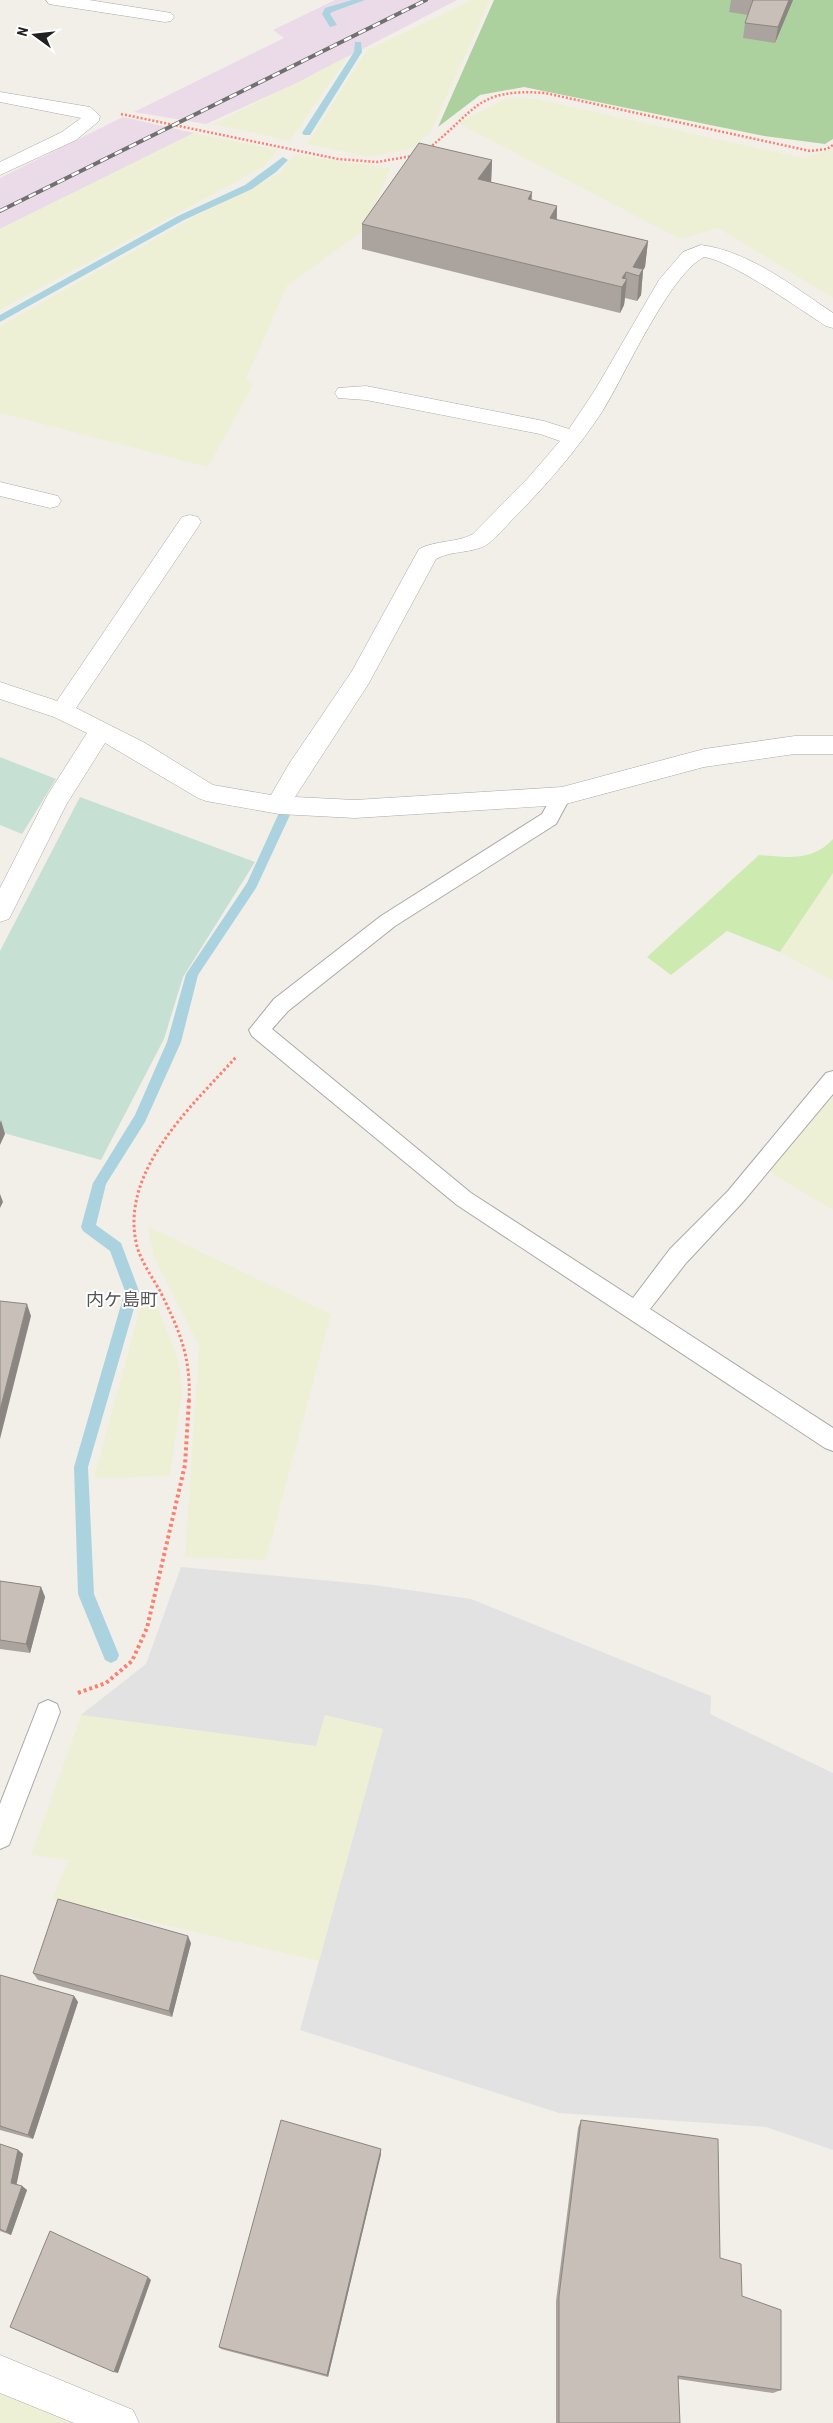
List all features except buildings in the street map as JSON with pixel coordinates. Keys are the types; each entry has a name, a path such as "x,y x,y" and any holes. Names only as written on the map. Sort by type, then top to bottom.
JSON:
{"street":[{"path":"55,0 165,16"},
{"path":"0,97 84,111 91,116 90,121 69,136 0,169"},
{"path":"279,805 286,787 342,708 393,620 427,554 436,548 477,541 535,487 555,464 606,390 671,276 687,258 701,251 712,252 731,260 833,322"},
{"path":"345,392 366,393 534,426 574,438"},
{"path":"0,489 50,501"},
{"path":"62,711 190,522"},
{"path":"0,690 62,711 101,730 137,749 206,792 236,799 279,805 355,809 562,796 704,758 742,751 831,743"},
{"path":"0,912 8,879 101,730"},
{"path":"0,2374 120,2423"}],"lane":[{"path":"562,796 549,819 388,921 281,1005 259,1030 464,1199 833,1441"},
{"path":"635,1312 678,1256 735,1197 833,1079"},
{"path":"0,1836 48,1712"}],"path":[{"path":"424,152 442,139 478,105 500,93 516,91 545,94 810,151 827,149 833,145"},
{"path":"91,116 108,113 122,114 317,154 372,162 392,161 416,155"},
{"path":"48,1712 72,1696 106,1683 132,1661 147,1628 185,1465 190,1381 182,1337 136,1243 134,1209 148,1164 183,1117 259,1030"}],"shaded area":[{"path":"335,0 457,0 297,83 206,124 134,112 284,38 273,30"},
{"path":"123,117 194,133 0,229 0,178"},
{"path":"181,1567 374,1585 471,1599 711,1696 710,1714 833,1773 833,2150 766,2127 559,2113 300,2030 383,1729 325,1715 316,1746 81,1715 146,1664"}],"green space":[{"path":"473,0 490,0 430,133 411,149 371,157 307,144 367,50"},
{"path":"494,0 833,0 833,139 825,144 764,136 524,87 480,95 438,127"},
{"path":"348,56 290,141 212,124 297,83"},
{"path":"507,98 536,99 803,158 833,149 833,298 718,228 680,239 458,123"},
{"path":"194,133 278,150 263,167 0,310 0,229"},
{"path":"294,155 391,168 363,231 287,286 246,379 253,385 208,467 0,413 0,326 196,216 280,173"},
{"path":"0,757 56,779 22,834 0,825"},
{"path":"80,797 255,862 183,977 164,1039 101,1160 0,1132 0,951"},
{"path":"833,839 833,873 780,952 727,931 671,975 647,957 759,855 789,857 808,855 825,846"},
{"path":"833,873 833,981 780,952"},
{"path":"833,1097 833,1210 768,1171"},
{"path":"147,1226 331,1314 266,1560 185,1557 199,1346 154,1257"},
{"path":"144,1294 154,1298 178,1359 182,1391 170,1476 94,1478"},
{"path":"81,1715 143,1716 316,1746 325,1715 383,1729 319,1961 52,1899 69,1860 31,1855"},
{"path":"0,2388 90,2423 0,2423"}],"waterway":[{"path":"333,25 326,14 328,10 361,0"},
{"path":"307,133 358,52 358,44"},
{"path":"0,319 194,211 248,187 273,170 283,160"},
{"path":"111,1655 86,1594 81,1467 132,1291 116,1247 88,1227 100,1183 140,1118 174,1042 192,974 252,885 284,815"}],"railway":[{"path":"0,211 426,0"}],"district":[{"name":"内ケ島町","path":"122,1300"}]}
